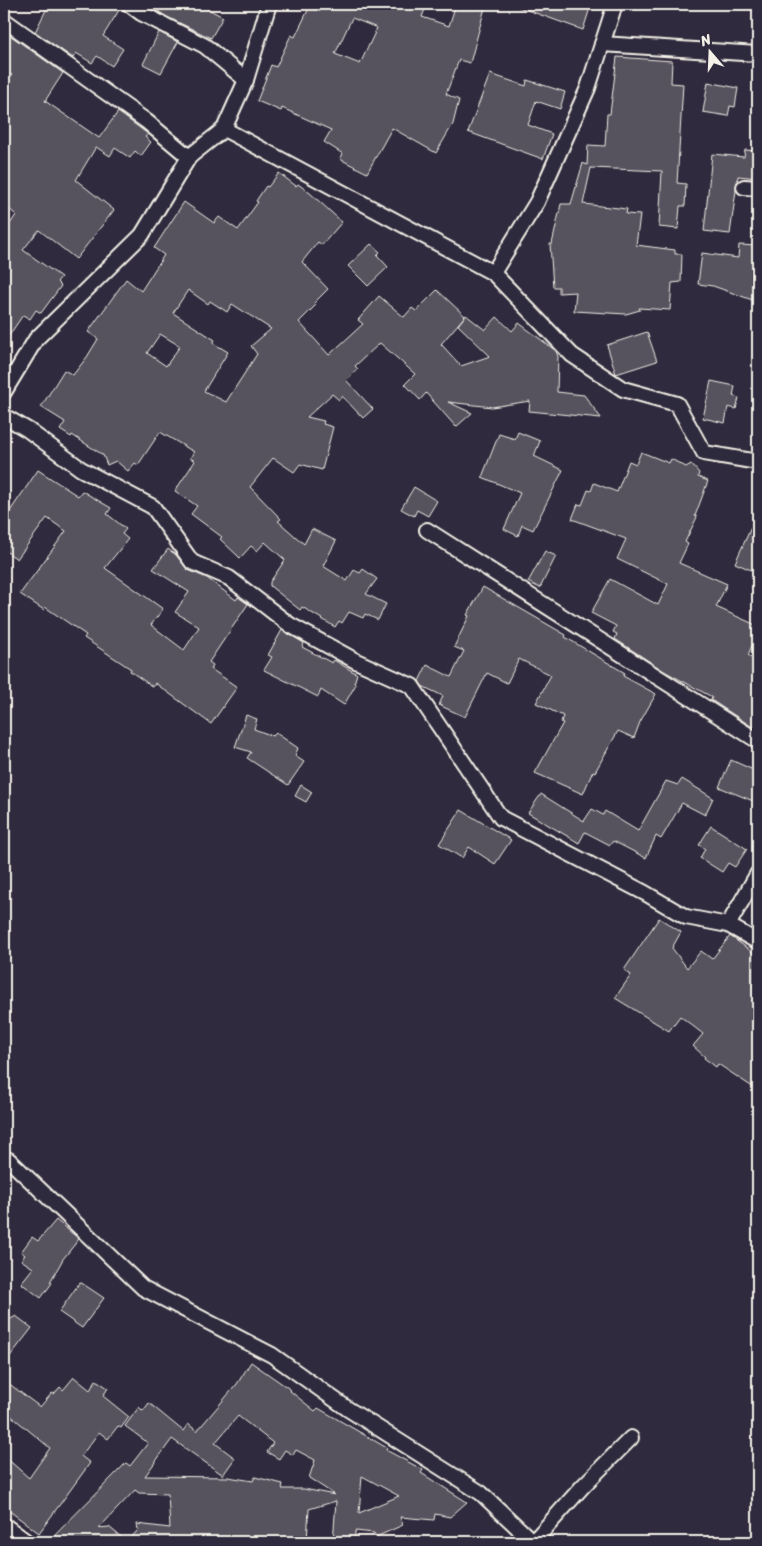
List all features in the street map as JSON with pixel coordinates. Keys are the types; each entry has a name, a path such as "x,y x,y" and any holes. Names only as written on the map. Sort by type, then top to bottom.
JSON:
{"street":[{"path":"129,4 141,13 205,46 246,80"},
{"path":"4,392 36,339 142,235 189,157 224,129 246,80 268,4"},
{"path":"493,273 537,202 588,88 602,44 611,5"},
{"path":"4,20 146,121 189,157"},
{"path":"602,44 758,54"},
{"path":"224,129 493,273 572,355 623,389 677,404 704,453 758,462"},
{"path":"744,187 758,188"},
{"path":"4,416 28,430 81,469 153,507 192,562 229,578 290,625 356,661 412,686 501,818 636,888 686,917 728,925 758,942"},
{"path":"427,530 758,741"},
{"path":"728,925 758,873"},
{"path":"4,1158 9,1160 143,1288 272,1355 348,1409 481,1493 533,1542 583,1486 631,1438"},
{"path":"4,1525 27,1542"}],"building":[{"path":"49,4 120,4 121,7 103,36 123,49 112,66 97,56 92,63 76,53 73,58 35,32"},
{"path":"147,4 199,4 223,17 211,38 167,17"},
{"path":"311,4 427,4 422,17 449,26 456,4 486,4 470,63 459,60 446,94 459,100 453,124 436,153 392,128 367,173 340,159 343,154 324,142 331,130 282,108 281,111 257,101 271,65 276,67 291,35 295,37","holes":["352,18 377,28 360,64 335,54"]},
{"path":"516,4 577,4 590,8 583,30 516,6"},
{"path":"4,31 63,73 45,101 99,138 118,112 148,134 145,137 151,142 141,156 135,151 130,158 115,148 110,156 96,147 76,180 114,210 76,259 39,230 23,250 61,277 57,282 61,286 41,313 36,310 30,319 23,315 4,343 4,233 16,215 4,204 4,86 12,75 4,69"},
{"path":"159,32 178,42 161,73 143,64"},
{"path":"617,57 672,61 671,83 683,84 677,183 686,184 685,206 680,206 678,229 659,227 662,171 591,168 583,204 627,209 626,214 640,215 636,245 675,250 675,254 682,254 681,282 672,283 670,310 639,308 640,310 626,314 574,311 576,292 559,293 559,287 553,287 550,244 552,244 561,204 571,204 583,163 587,165 588,145 605,146 607,114 610,114"},
{"path":"490,74 526,86 527,80 565,92 560,109 536,101 528,125 552,134 543,159 468,132"},
{"path":"708,82 738,88 735,107 730,106 728,116 703,112"},
{"path":"745,150 758,151 758,178 738,176 730,234 704,231 712,154 744,157"},
{"path":"279,173 296,186 298,184 310,193 342,222 322,245 318,242 302,262 328,289 314,303 316,305 299,322 329,355 363,324 358,320 379,296 404,317 412,308 416,311 437,290 465,316 441,344 461,366 490,356 458,325 466,315 485,330 497,317 512,331 519,323 556,351 558,356 557,392 584,395 601,418 529,411 530,401 492,407 448,402 472,413 456,427 426,393 420,400 405,384 415,374 380,343 355,366 358,369 346,380 373,409 363,418 342,396 339,400 332,394 307,417 324,421 323,424 333,427 322,470 300,464 294,472 273,458 250,487 281,519 278,521 304,544 312,529 336,541 323,566 347,581 354,570 360,573 363,569 377,579 366,594 386,604 378,620 365,614 363,618 349,612 342,623 339,621 335,627 302,607 300,610 270,586 270,582 285,560 265,542 257,551 251,546 240,558 220,539 222,537 191,514 197,506 175,491 195,461 190,458 194,452 160,432 138,465 135,463 128,471 116,461 107,465 103,455 72,435 71,437 60,430 65,422 41,407 64,370 73,375 87,357 98,339 88,332 126,279 141,291 164,255 154,248 184,202 214,223 219,217 238,230 258,202 256,201 266,186 268,187","holes":["188,290 208,304 210,301 227,312 232,304 271,329 251,346 257,354 226,402 204,391 228,352 213,343 215,340 173,313","160,334 180,346 166,366 147,353"]},
{"path":"371,244 380,252 377,255 388,267 368,286 348,266"},
{"path":"739,245 758,246 758,302 713,286 698,284 702,253 738,258"},
{"path":"647,332 657,361 616,374 607,345"},
{"path":"711,381 735,386 733,396 739,398 736,409 728,407 725,423 703,418"},
{"path":"518,432 540,441 534,456 563,470 533,530 522,525 518,536 504,529 520,493 482,477 499,434 515,439"},
{"path":"641,452 669,463 671,459 686,467 691,464 699,473 698,477 708,481 695,516 697,517 685,542 688,544 679,563 727,584 716,607 758,626 758,632 748,655 758,661 758,721 754,728 711,700 712,697 664,671 615,639 617,634 613,632 616,626 591,613 610,579 658,605 668,584 617,559 626,539 572,519 578,504 582,505 588,490 591,491 594,483 617,492 629,461 636,464"},
{"path":"38,470 78,496 82,491 111,508 107,514 126,529 122,534 128,539 105,568 163,609 151,625 184,650 199,627 175,612 189,592 153,569 168,549 176,555 188,570 207,578 236,600 238,597 248,604 209,662 213,665 211,669 237,687 211,724 155,683 153,687 130,671 131,669 84,638 86,635 45,607 44,610 20,594 66,531 47,518 17,559 4,550 4,520"},
{"path":"414,487 437,501 428,516 417,510 414,516 401,509"},
{"path":"758,512 758,573 735,563"},
{"path":"545,551 556,556 540,588 528,582"},
{"path":"483,587 566,635 565,637 625,673 623,676 656,694 640,722 634,738 618,731 595,772 593,771 583,794 535,773 563,723 561,722 563,716 536,703 551,675 519,659 507,683 487,673 465,717 439,705 443,696 422,686 419,681 427,665 451,677 464,651 454,647 469,616 467,615"},
{"path":"282,630 304,643 302,647 332,663 334,660 357,674 354,683 356,684 344,705 321,690 318,697 264,670 272,657 268,655"},
{"path":"246,715 257,719 254,729 273,736 276,733 298,748 295,756 304,762 288,785 247,758 251,752 235,747"},
{"path":"731,760 758,772 758,803 719,787"},
{"path":"682,779 713,798 705,815 682,803 661,839 656,836 646,858 613,841 610,845 585,832 579,843 528,813 541,794 584,821 592,809 603,815 605,811 638,831 666,781 678,785"},
{"path":"301,785 312,792 306,802 295,796"},
{"path":"461,810 511,840 495,864 469,847 462,858 439,844"},
{"path":"711,826 747,849 735,867 728,863 722,872 700,858 705,849 699,845"},
{"path":"659,918 681,932 672,948 687,968 701,951 712,959 730,936 758,956 758,1082 754,1088 718,1064 716,1067 704,1058 693,1046 703,1034 680,1016 669,1031 615,998 631,975 624,970"},
{"path":"56,1220 79,1239 63,1259 50,1282 52,1283 41,1298 21,1283 33,1268 21,1260 25,1255 21,1252 32,1237 38,1241"},
{"path":"80,1282 104,1298 82,1328 59,1312"},
{"path":"16,1316 32,1328 4,1364 4,1323"},
{"path":"251,1362 291,1390 315,1411 318,1408 387,1448 386,1450 423,1470 421,1473 467,1502 450,1517 435,1514 434,1520 400,1517 403,1525 376,1537 374,1533 355,1531 355,1542 333,1542 336,1501 309,1509 307,1542 127,1542 48,1542 126,1463 130,1466 148,1443 125,1426 139,1407 143,1411 149,1403 183,1431 188,1424 197,1431 237,1384","holes":["238,1416 273,1443 267,1452 279,1459 285,1450 293,1455 296,1450 315,1460 309,1478 335,1495 304,1489 282,1489 283,1484 255,1477 253,1481 228,1477 145,1476 172,1439 223,1475 235,1458 215,1443","362,1476 399,1496 359,1513","135,1490 139,1493 168,1494 170,1528 137,1524 138,1530 127,1542 109,1527 99,1528"]},
{"path":"74,1377 90,1390 96,1380 108,1388 103,1396 129,1417 121,1428 118,1426 108,1439 99,1432 81,1456 90,1463 39,1533 4,1507 4,1456 29,1478 50,1448 4,1410 4,1380 40,1407 52,1393 54,1394 60,1387 63,1390"}]}
